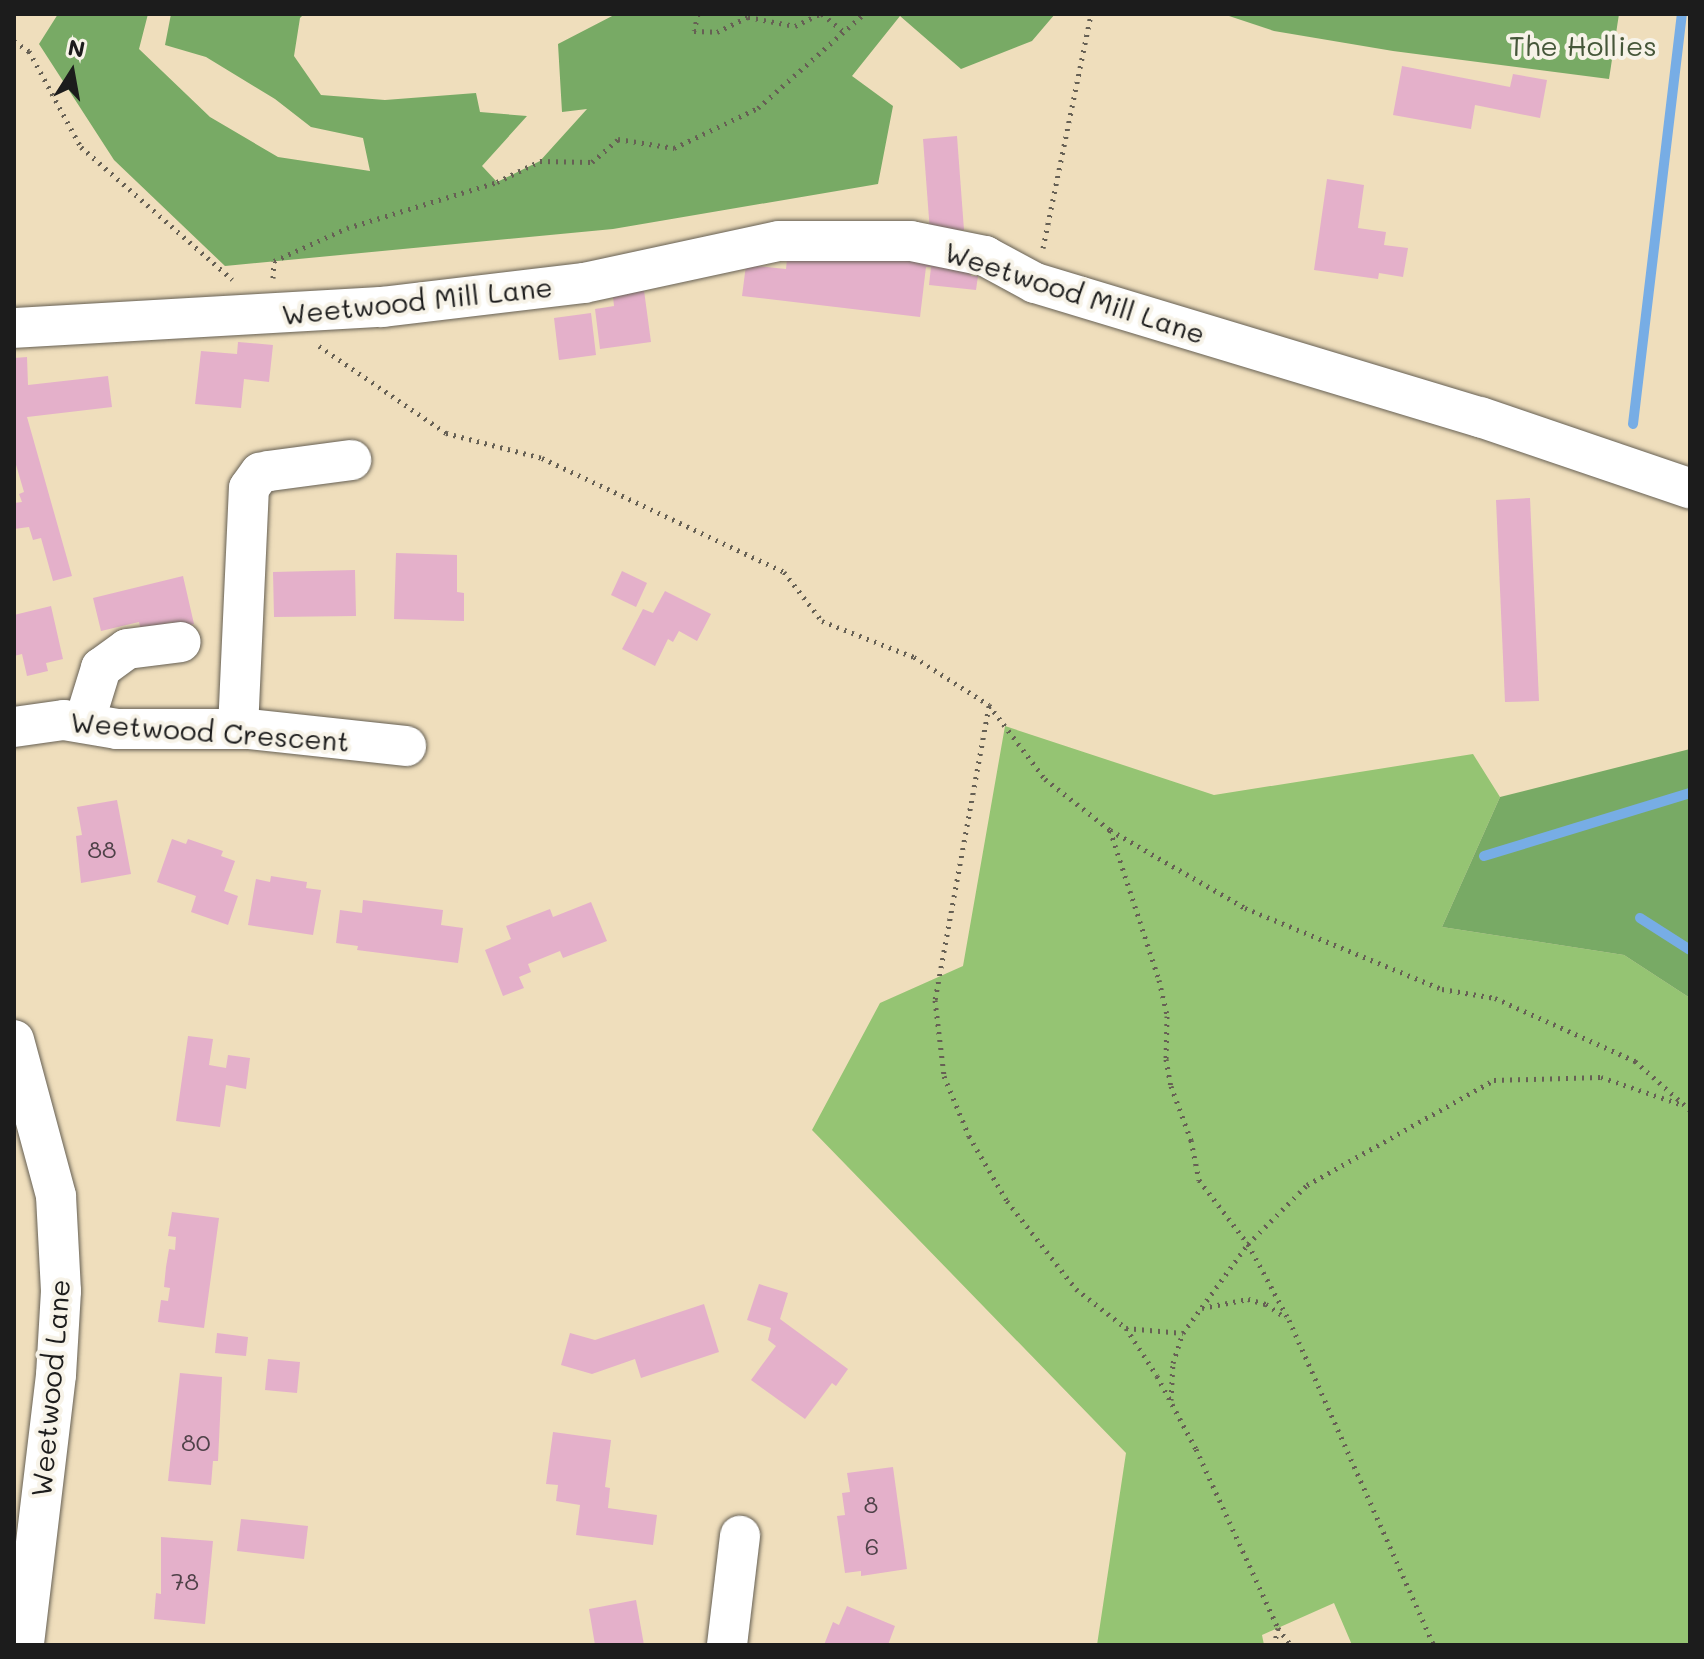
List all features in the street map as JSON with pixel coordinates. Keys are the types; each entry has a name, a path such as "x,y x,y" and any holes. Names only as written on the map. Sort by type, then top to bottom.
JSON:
{"street":[{"name":"Weetwood Mill Lane","path":"14,328 382,307 584,283 779,241 911,241 985,256 1035,283 1480,417 1689,488"},
{"path":"238,729 249,488 260,473 351,460"},
{"path":"84,723 101,668 127,649 181,642"},
{"name":"Weetwood Crescent","path":"14,727 64,720 117,729 238,729 406,746"},
{"name":"Weetwood Lane","path":"14,1040 21,1085 56,1196 61,1291 56,1375 24,1645"},
{"path":"727,1645 740,1536"}],"path":[{"path":"698,14 694,31 717,32 748,17 795,26 821,14 844,32"},
{"path":"272,315 274,261 347,228 497,182 540,161 592,162 618,139 674,148 758,108 864,14"},
{"path":"1035,283 1091,14"},
{"path":"14,41 29,51 81,147 272,315 446,433 542,458 784,572 822,621 914,657 989,705 1045,779 1110,830 1245,908 1442,989 1495,998 1635,1061 1689,1108"},
{"path":"989,705 935,1000 944,1076 969,1136 1007,1201 1076,1289 1126,1328 1170,1401 1278,1628 1291,1645"},
{"path":"1110,830 1159,980 1167,1016 1166,1059 1171,1086 1191,1140 1199,1180 1248,1244 1289,1320 1434,1645"},
{"path":"1170,1401 1173,1363 1183,1333 1248,1244 1307,1185 1494,1080 1601,1077 1689,1108"},
{"path":"1201,1308 1248,1299 1266,1304 1289,1320"},
{"path":"1126,1328 1183,1333"},
{"path":"1276,1645 1278,1628"}],"green space":[{"path":"58,14 148,14 139,49 210,117 278,157 370,171 363,138 311,127 275,99 206,57 165,45 171,14 304,14 300,18 294,56 321,95 385,100 476,93 480,112 527,116 482,166 497,182 540,161 587,109 562,112 558,44 616,14 1055,14 1032,41 961,69 900,16 852,76 893,106 878,184 613,229 225,266 114,160 39,44"},
{"name":"The Hollies","path":"1223,14 1619,14 1609,79 1393,51 1274,31"},
{"path":"1005,726 1214,795 1473,754 1500,797 1442,927 1624,955 1690,998 1690,1645 1352,1645 1334,1603 1262,1635 1264,1645 1097,1645 1126,1453 812,1130 880,1003 963,966"},
{"path":"1690,749 1690,998 1624,955 1442,927 1500,797"}],"building":[{"path":"1402,66 1510,87 1513,74 1547,80 1540,118 1475,105 1471,129 1393,115"},
{"path":"957,136 964,230 930,232 923,139"},
{"path":"1327,179 1364,185 1358,228 1386,232 1384,245 1408,248 1403,277 1379,273 1378,279 1314,270"},
{"path":"788,249 901,261 902,249 973,258 971,276 978,276 976,290 929,285 931,267 926,267 920,317 742,296 746,265 786,269"},
{"path":"643,283 651,342 600,349 595,309 614,306 612,287"},
{"path":"591,313 596,355 559,360 554,318"},
{"path":"238,342 273,345 269,382 244,379 241,408 195,404 201,351 237,354"},
{"path":"27,357 28,385 108,376 112,407 27,417 72,576 53,581 41,538 33,540 29,527 14,529 14,503 22,502 19,494 24,492 14,458 14,358"},
{"path":"1530,498 1539,701 1505,702 1496,500"},
{"path":"396,553 457,555 457,592 464,593 464,621 394,619"},
{"path":"355,570 356,616 274,617 273,572"},
{"path":"622,571 647,583 636,607 611,595"},
{"path":"183,576 194,624 173,629 172,622 141,630 139,622 101,631 93,598"},
{"path":"665,591 711,614 697,641 679,631 673,642 668,639 655,666 622,649 643,609 653,613"},
{"path":"51,606 63,659 46,663 48,671 27,676 22,654 14,656 14,615"},
{"path":"117,800 131,874 81,883 76,836 82,835 77,807"},
{"path":"172,839 186,844 188,839 223,851 221,856 235,861 224,891 238,896 228,925 191,912 196,896 157,882"},
{"path":"271,876 307,882 306,888 321,890 313,935 248,925 256,879 270,882"},
{"path":"363,900 443,910 441,925 463,928 458,963 357,950 358,946 336,943 340,910 362,913"},
{"path":"591,902 607,941 563,958 560,951 528,964 531,972 519,977 524,988 503,996 485,950 511,939 506,926 550,909 553,917"},
{"path":"188,1036 213,1039 209,1065 226,1068 228,1055 250,1058 246,1089 226,1085 220,1127 176,1121"},
{"path":"172,1212 219,1218 204,1328 158,1322 161,1300 168,1301 170,1288 164,1287 169,1249 175,1250 176,1237 168,1236"},
{"path":"759,1284 788,1293 780,1319 848,1369 836,1386 832,1383 805,1419 751,1380 776,1346 768,1340 771,1328 747,1320"},
{"path":"704,1304 719,1352 641,1378 635,1359 592,1374 561,1365 570,1333 595,1340"},
{"path":"217,1333 248,1337 246,1356 215,1353"},
{"path":"268,1359 300,1362 297,1393 265,1390"},
{"path":"180,1373 222,1377 218,1461 213,1461 211,1485 168,1481"},
{"path":"553,1432 611,1440 605,1487 610,1488 608,1508 657,1515 653,1545 576,1535 580,1505 556,1501 558,1485 546,1484"},
{"path":"893,1467 907,1569 861,1576 861,1571 845,1573 837,1516 845,1515 842,1493 850,1492 847,1473"},
{"path":"241,1519 308,1526 304,1559 237,1551"},
{"path":"161,1537 213,1541 205,1624 154,1619 156,1593 161,1594"},
{"path":"636,1600 644,1645 595,1645 589,1609"},
{"path":"847,1606 895,1626 888,1645 824,1645 833,1622 839,1625"}],"waterway":[{"path":"1633,424 1682,14"},
{"path":"1484,856 1690,793"},
{"path":"1640,918 1690,950"}]}
